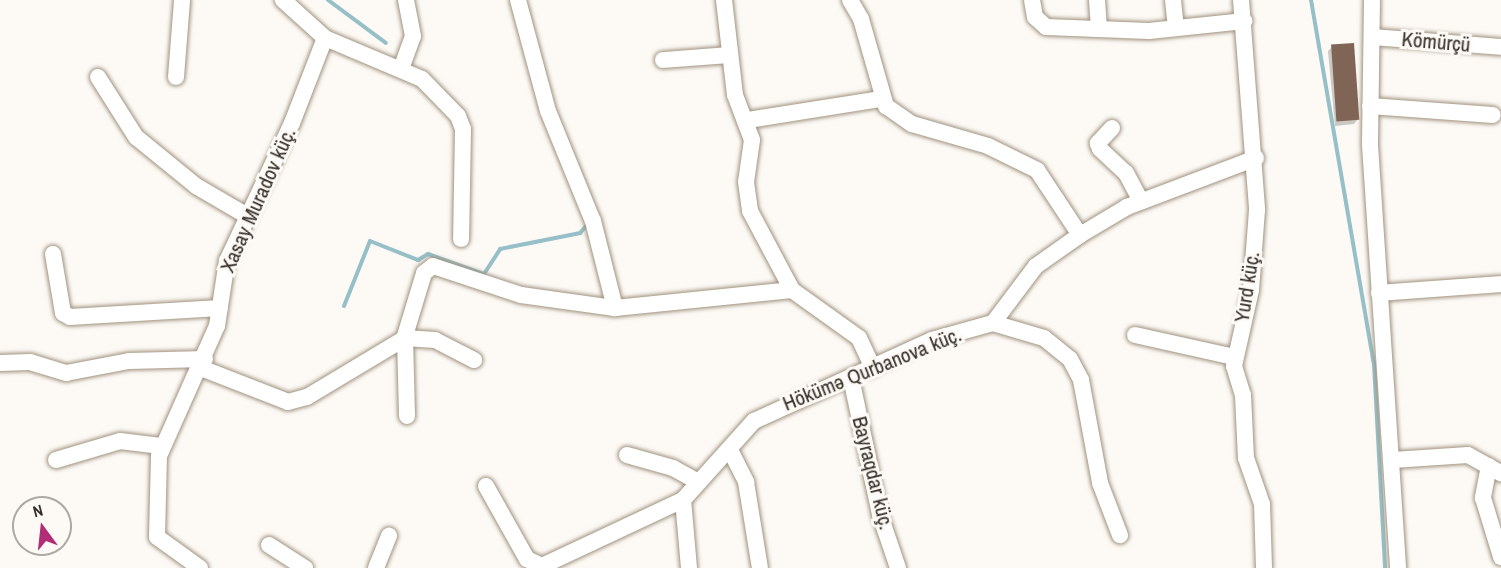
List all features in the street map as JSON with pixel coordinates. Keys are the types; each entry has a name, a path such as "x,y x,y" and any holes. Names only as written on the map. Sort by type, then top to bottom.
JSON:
{"street":[{"path":"176,77 182,0"},
{"path":"283,0 325,38 401,69 437,93 463,129 461,239"},
{"path":"401,69 413,36 406,0"},
{"path":"518,0 548,111 593,221 615,308"},
{"path":"724,0 728,55 735,95 748,120 752,153 746,199 792,290 854,333 873,368"},
{"path":"850,0 861,19 881,99 912,124 988,146 1037,170 1080,236"},
{"path":"1032,0 1035,17 1046,27 1176,28 1244,21"},
{"path":"1097,0 1099,27"},
{"path":"1173,0 1176,28"},
{"name":"Yurd küç.","path":"1241,0 1256,158 1251,290 1234,357 1243,395 1246,458 1262,504 1264,568"},
{"path":"1372,0 1370,106 1378,293 1393,460 1398,568"},
{"name":"Kömürçü","path":"1372,37 1501,47"},
{"name":"Xasay Muradov küç.","path":"200,568 157,537 160,446 203,363 220,308 227,261 249,217 325,38"},
{"path":"663,60 728,55"},
{"path":"98,77 136,137 196,186 249,217"},
{"path":"748,120 881,99"},
{"path":"1370,106 1492,115"},
{"path":"1112,128 1098,143 1100,149 1126,173 1141,201"},
{"path":"1120,535 1100,483 1083,389 1070,359 1044,338 993,323 1036,266 1080,236 1141,201 1256,158"},
{"path":"54,254 63,313 70,317 220,308"},
{"path":"407,416 404,339 424,273 433,266 521,295 615,308 792,290"},
{"path":"1378,293 1501,284"},
{"name":"Hökümə Qurbanova küç.","path":"683,500 767,413 932,340 993,323"},
{"path":"1135,334 1234,357"},
{"path":"0,363 30,362 66,373 129,361 203,363 297,402 404,339 435,340 474,360"},
{"name":"Bayraqdar küç.","path":"850,378 880,515 898,568"},
{"path":"56,460 120,441 160,446"},
{"path":"730,450 746,482 760,568"},
{"path":"1393,460 1456,454 1495,470 1483,498 1501,558"},
{"path":"627,455 673,468 698,482"},
{"path":"486,486 527,559 542,566 683,500 689,568"},
{"path":"376,568 389,536"},
{"path":"268,545 304,568"}],"building":[{"path":"1354,43 1359,120 1336,121 1331,45"}],"waterway":[{"path":"328,0 386,43"},
{"path":"1311,0 1374,363 1385,568"},
{"path":"344,306 370,241 418,260 428,254 484,274 500,249 580,233 587,225"}]}
